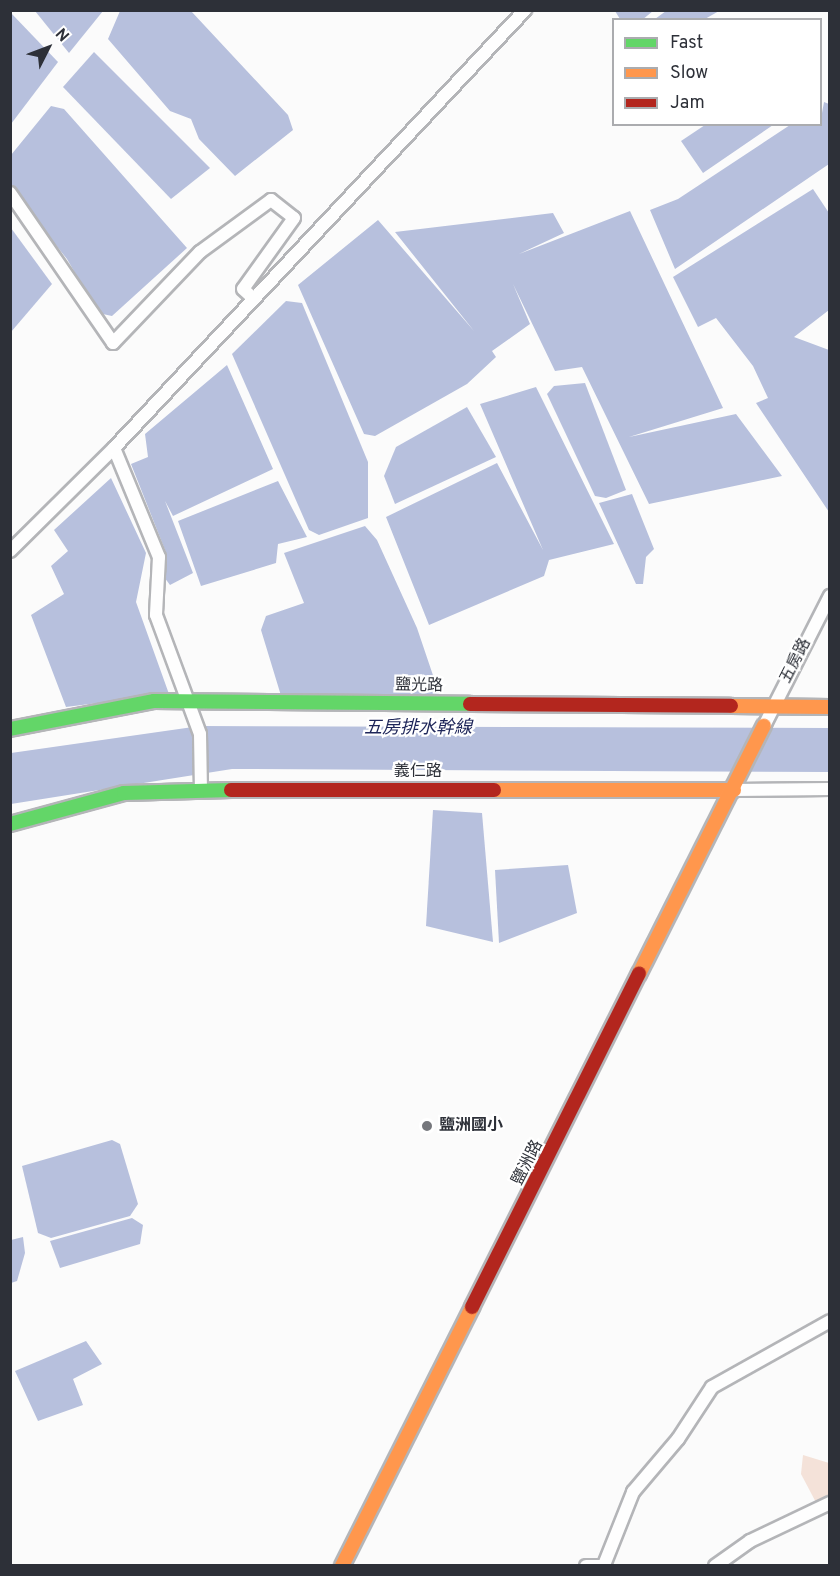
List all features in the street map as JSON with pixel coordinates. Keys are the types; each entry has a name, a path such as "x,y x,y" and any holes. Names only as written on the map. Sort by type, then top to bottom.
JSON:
{"street":[{"path":"10,551 114,448 525,10"},
{"path":"10,194 112,343 200,252 271,200 294,218 243,289 253,298"},
{"path":"114,448 159,557 156,615 200,734 201,784"},
{"name":"五房路","path":"764,726 830,596"},
{"name":"鹽光路","path":"10,729 154,701 190,702 272,698 772,708 830,707"},
{"name":"鹽洲路","path":"342,1566 735,790 764,726"},
{"name":"義仁路","path":"10,824 124,793 201,784 830,789"},
{"path":"586,1566 604,1565 633,1492 678,1439 712,1387 830,1321"},
{"path":"715,1566 750,1540 830,1503"}],"shaded area":[{"path":"803,1455 829,1463 829,1508 820,1510 801,1474"}],"water":[{"path":"666,10 719,11 707,18 656,18"},
{"path":"35,11 103,11 69,53"},
{"path":"120,11 191,11 288,115 293,130 235,176 199,139 191,119 170,111 108,39"},
{"path":"615,11 653,11 644,18 619,18"},
{"path":"11,13 58,62 11,124"},
{"path":"94,52 210,168 171,199 63,87"},
{"path":"824,102 829,104 829,164 675,269 650,210 678,199 788,126 822,126"},
{"path":"51,106 64,109 187,248 112,316 98,313 67,259 11,189 11,155"},
{"path":"704,126 772,126 703,173 681,141"},
{"path":"813,189 829,213 829,310 794,337 829,350 829,512 756,403 768,398 753,366 716,318 698,327 673,277"},
{"path":"630,211 723,408 629,437 736,414 782,476 649,504 582,367 555,371 513,284 530,324 492,351 496,357 467,384 375,436 364,434 298,285 378,220 474,331 395,232 553,213 564,233 519,254"},
{"path":"11,228 52,284 10,332"},
{"path":"286,301 302,303 368,462 368,518 319,535 309,530 232,354"},
{"path":"227,365 273,469 173,516 165,501 193,573 170,585 164,577 167,555 131,464 148,457 145,434"},
{"path":"585,383 626,490 606,498 595,496 547,394 554,386"},
{"path":"536,387 614,544 549,560 544,576 429,625 386,517 497,463 543,550 480,404"},
{"path":"467,407 496,457 395,504 384,476 396,447"},
{"path":"111,478 146,553 136,602 169,694 66,707 31,615 64,594 51,566 68,551 54,530"},
{"path":"278,481 307,537 278,544 276,563 201,586 178,521"},
{"path":"632,494 654,549 646,557 643,584 636,584 599,503"},
{"path":"365,526 377,540 417,628 440,696 282,699 261,630 266,616 304,603 284,553"},
{"name":"五房排水幹線","path":"200,726 829,728 829,772 232,769 11,804 11,753"},
{"path":"433,810 482,813 493,942 426,926"},
{"path":"568,865 577,913 499,943 495,870"},
{"path":"112,1140 120,1144 138,1204 130,1216 51,1238 38,1233 22,1166"},
{"path":"132,1218 143,1225 140,1244 60,1268 50,1241"},
{"path":"23,1237 25,1253 17,1281 11,1283 11,1240"},
{"path":"86,1341 102,1364 73,1379 83,1405 38,1421 15,1371"}],"traffic: fast":[{"path":"10,729 154,701 470,704"},
{"path":"10,824 124,793 231,790"}],"traffic: slow":[{"path":"731,706 830,707"},
{"path":"639,974 764,726"},
{"path":"494,790 734,790"},
{"path":"342,1566 472,1307"}],"traffic: jam":[{"path":"470,704 731,706"},
{"path":"231,790 494,790"},
{"path":"472,1307 639,974"}],"place":[{"name":"鹽洲國小","path":"427,1126"}]}
